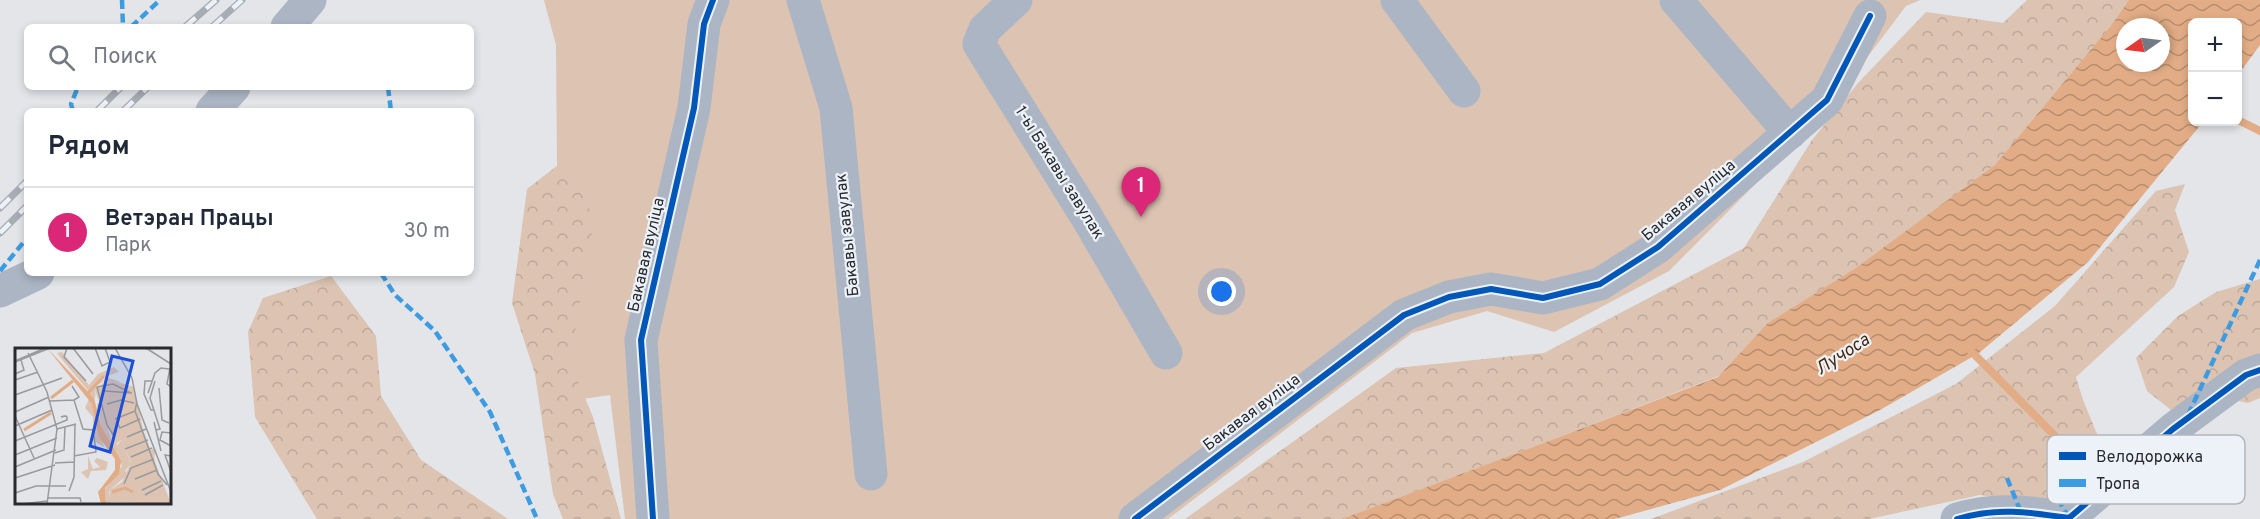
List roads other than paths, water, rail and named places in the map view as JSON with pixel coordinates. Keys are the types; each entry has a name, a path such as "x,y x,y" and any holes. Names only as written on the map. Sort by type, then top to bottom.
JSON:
{"street":[{"path":"289,24 310,0"},
{"name":"Бакавая вуліца","path":"653,519 641,340 694,108 704,24 713,0"},
{"name":"Бакавы завулак","path":"803,0 836,108 871,474"},
{"name":"1-ы Бакавы завулак","path":"1016,0 985,29 979,44 1088,219 1166,353"},
{"path":"1397,0 1464,91"},
{"path":"1676,0 1790,133"},
{"name":"Бакавая вуліца","path":"1135,519 1404,315 1449,297 1491,289 1543,298 1600,284 1658,247 1827,100 1870,16"},
{"path":"215,108 231,90"},
{"path":"0,291 32,276"},
{"path":"2166,435 2246,375 2260,370"},
{"path":"1957,519 1972,514 2020,510 2069,518 2085,504"}],"water":[{"name":"Лучоса","path":"2129,0 2260,0 2260,45 2242,70 2242,18 2188,18 2188,126 2200,126 2088,262 1979,353 1880,410 1720,490 1615,519 1342,519 1718,377 1768,323 1856,268 1995,165 2116,19 2116,72 2170,72 2170,18 2117,18"}],"waterway":[{"path":"2242,122 2260,131"},
{"path":"1969,349 2054,435"}],"railway":[{"path":"188,24 216,0"},
{"path":"215,24 242,0"},
{"path":"100,108 118,90"},
{"path":"126,108 145,90"},
{"path":"0,208 24,184"},
{"path":"0,233 24,209"}],"place":[{"name":"Ветэран Працы","path":"1141,217"}]}
